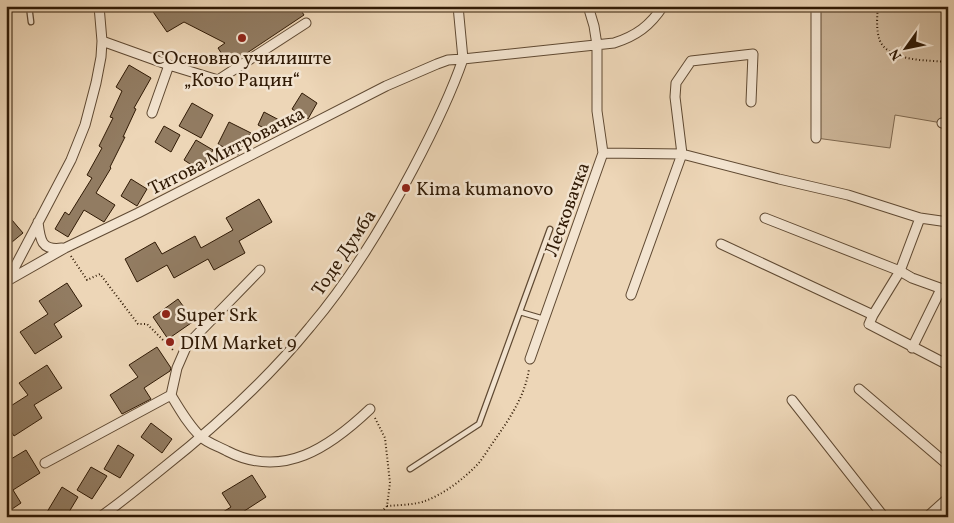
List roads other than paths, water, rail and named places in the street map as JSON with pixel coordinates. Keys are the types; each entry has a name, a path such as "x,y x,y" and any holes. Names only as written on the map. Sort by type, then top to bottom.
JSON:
{"street":[{"path":"7,281 71,160 85,125 96,83 102,41 100,6"},
{"path":"458,6 463,59 596,45 630,38 647,26 663,6"},
{"name":"Лесковачка","path":"530,359 603,153 597,111 596,45 594,26 588,6"},
{"path":"816,6 816,138"},
{"path":"102,41 218,80 306,23"},
{"path":"631,294 682,154 675,97 676,83 691,61 753,54 752,102"},
{"name":"Титова Митровачка","path":"7,281 65,248 138,213 386,86 448,60 463,59"},
{"name":"Тоде Думба","path":"100,517 118,505 202,438 272,370 310,328 377,234 441,115 463,59"},
{"path":"152,113 169,65"},
{"path":"603,153 682,154 848,195 920,218 948,222"},
{"path":"764,218 945,290 912,348"},
{"path":"920,218 900,271 869,324 948,366"},
{"path":"38,222 43,243 53,249 65,248"},
{"path":"721,244 873,315"},
{"path":"45,463 171,395 181,358 188,344 260,270"},
{"path":"858,389 948,465"},
{"path":"171,395 187,421 202,438 248,460 268,463 290,459 330,443 370,409"},
{"path":"792,400 884,517"},
{"path":"928,517 948,498"}],"lane":[{"path":"29,6 31,22"},
{"path":"410,469 479,424 550,229"},
{"path":"520,312 544,319"}],"place":[{"name":"СОсновно училиште „Кочо Рацин“","path":"242,38"},
{"name":"Kima kumanovo","path":"406,188"},
{"name":"Super Srk","path":"166,314"},
{"name":"DIM Market 9","path":"170,342"}]}
